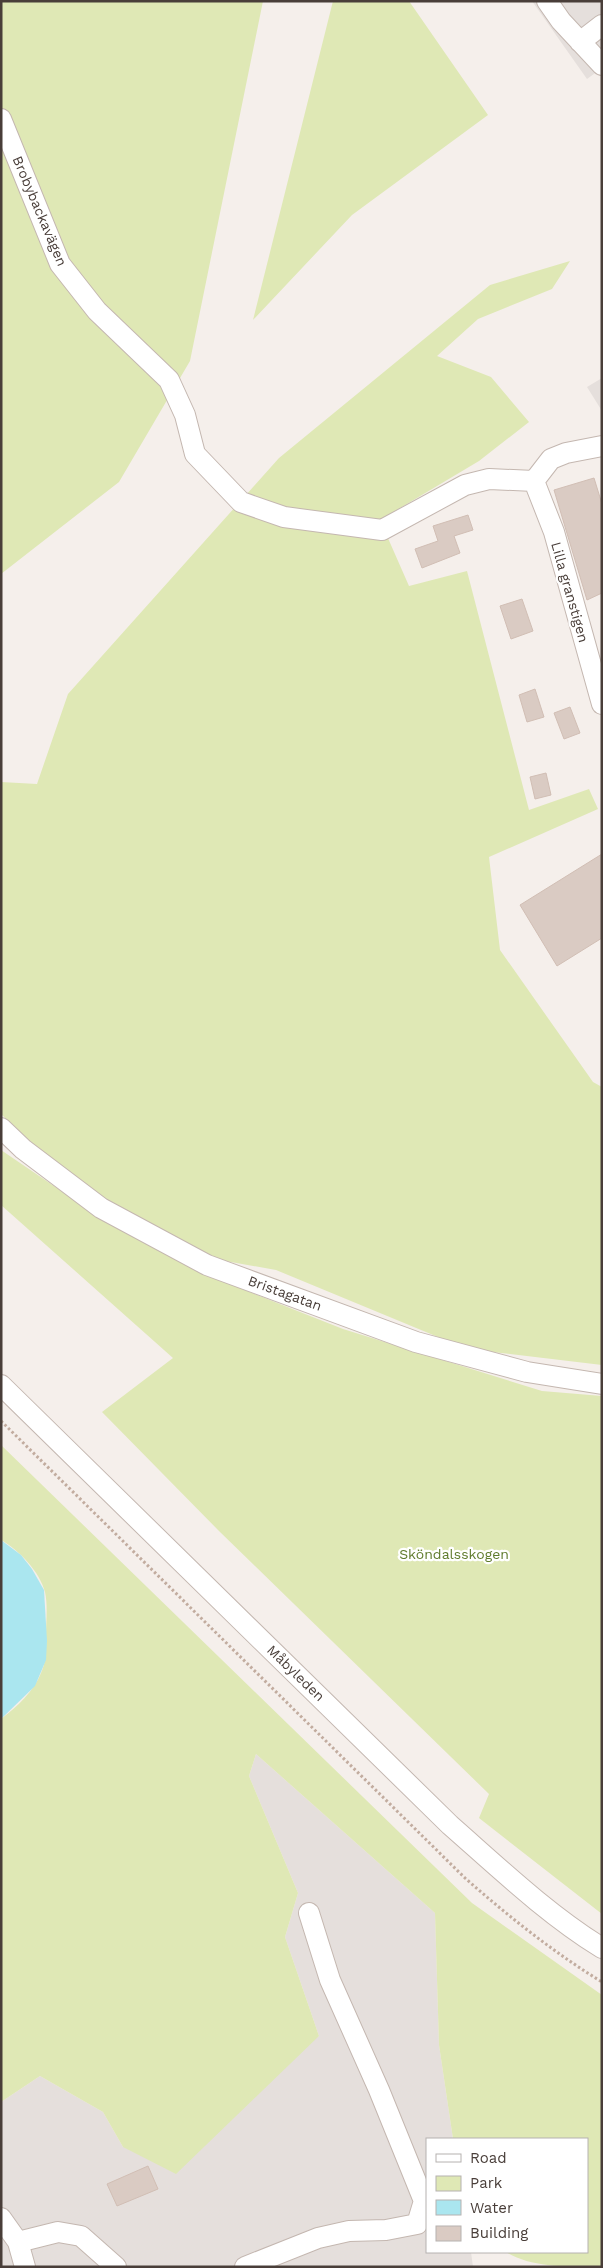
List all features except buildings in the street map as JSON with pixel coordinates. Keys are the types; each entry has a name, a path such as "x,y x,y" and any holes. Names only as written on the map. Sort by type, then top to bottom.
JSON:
{"street":[{"path":"547,1 561,21 602,65"},
{"path":"580,42 602,25"},
{"name":"Brobybackavägen","path":"1,119 60,264 97,311 169,380 185,415 195,454 241,502 284,516 382,530 465,485 489,479 534,481"},
{"path":"534,481 551,459 566,452 602,446"},
{"name":"Lilla granstigen","path":"534,481 554,532 602,704"},
{"name":"Bristagatan","path":"1,1128 23,1149 101,1208 207,1266 416,1342 526,1372 602,1384"},
{"name":"Måbyleden","path":"1,1385 450,1825 516,1883 602,1948"},
{"path":"245,2267 318,2238 349,2231 386,2230 417,2224 424,2201 330,1980 309,1913"},
{"path":"1,2218 18,2242 25,2267"},
{"path":"18,2242 58,2232 81,2236 116,2267"}],"path":[{"path":"1,1421 465,1878 520,1925 602,1982"}],"shaded area":[{"path":"532,1 602,1 602,68 587,79"},
{"path":"602,378 602,411 587,387"},
{"path":"256,1754 435,1913 439,2045 453,2138 426,2138 426,2253 471,2253 473,2267 1,2267 1,2102 40,2076 103,2112 123,2147 319,2036 285,1937 298,1893 249,1776"}],"green space":[{"path":"1,1 263,1 190,361 119,482 1,574"},
{"path":"333,1 409,1 488,115 352,215 253,320"},
{"path":"570,261 552,289 478,319 437,356 491,377 529,422 479,461 380,520 409,586 467,571 529,810 589,789 598,809 489,857 500,950 593,1082 602,1087 602,1365 467,1349 276,1270 203,1257 77,1187 1,1114 1,782 37,784 68,694 279,458 490,285"},
{"name":"Sköndalsskogen","path":"1,1150 76,1201 197,1271 343,1329 542,1391 602,1396 602,1914 479,1818 489,1794 219,1531 102,1412 173,1358 1,1205"},
{"path":"1,1445 472,1903 602,1995 602,2267 552,2266 527,2261 508,2253 588,2253 588,2138 453,2138 439,2045 435,1913 256,1754 249,1776 298,1893 285,1937 319,2036 176,2174 123,2147 103,2112 40,2076 1,2102 1,1719 24,1698 34,1686 41,1673 46,1654 47,1608 45,1592 34,1569 22,1556 1,1540"}],"water":[{"path":"1,1540 21,1555 32,1569 44,1590 47,1641 46,1660 35,1686 1,1719"}]}
